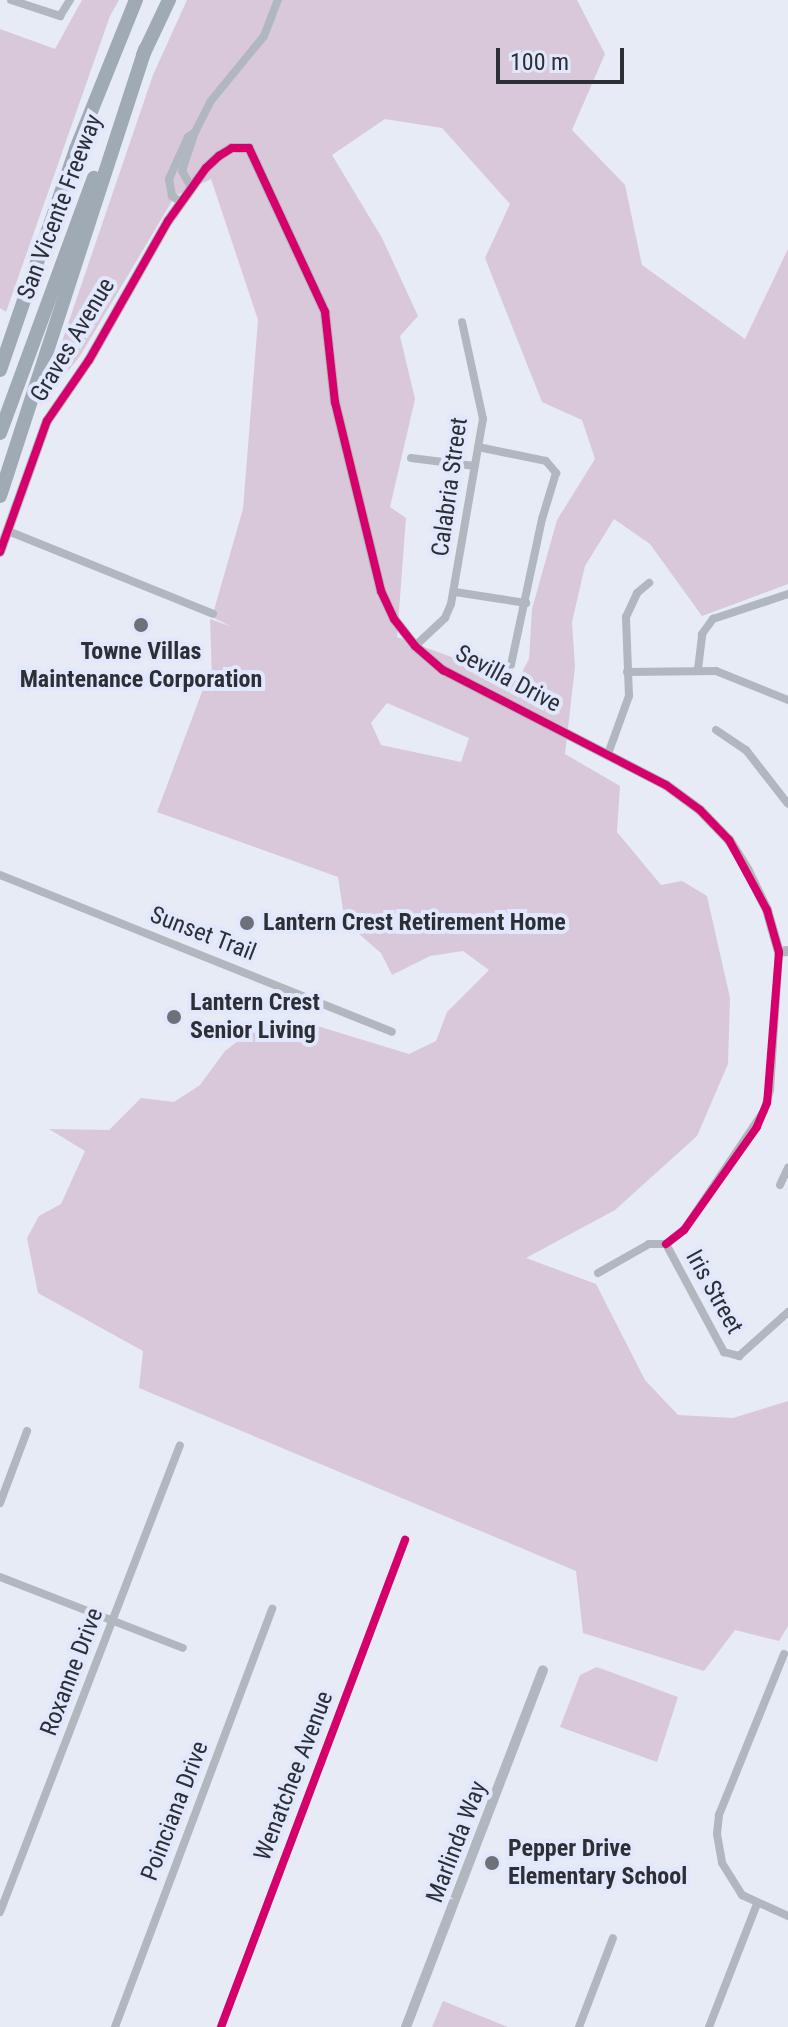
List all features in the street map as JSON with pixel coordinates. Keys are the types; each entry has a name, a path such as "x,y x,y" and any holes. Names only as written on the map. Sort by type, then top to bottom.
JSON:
{"highway":[{"name":"San Vicente Freeway","path":"0,370 76,149 136,0"},
{"name":"San Vicente Freeway","path":"0,433 54,281 145,49 169,0"},
{"path":"0,496 145,49"},
{"path":"0,342 21,308"}],"street":[{"path":"11,0 60,16 70,0"},
{"path":"191,187 182,171 195,132 210,102 264,36 278,0"},
{"path":"181,202 172,196 169,179 188,137 195,132"},
{"name":"Sevilla Drive","path":"181,202 206,168 232,148 241,145 255,154 284,230 325,312 335,402 381,591 394,619 415,646 443,670 666,785 700,810 729,840 767,910 784,952 770,1090 764,1111 684,1230 666,1244"},
{"name":"Graves Avenue","path":"0,552 47,421 89,360 181,202"},
{"name":"Calabria Street","path":"415,646 445,618 455,592 483,419 462,322"},
{"path":"478,447 546,461 556,473 542,519 511,665"},
{"path":"411,458 475,466"},
{"path":"8,531 213,614"},
{"path":"608,754 626,712 629,696 626,617 637,593 649,583"},
{"path":"455,592 526,603"},
{"path":"698,669 702,634 713,619 788,594"},
{"path":"627,672 716,671 788,700"},
{"path":"716,730 746,750 788,804"},
{"name":"Sunset Trail","path":"0,875 392,1032"},
{"path":"780,1185 788,1168"},
{"path":"598,1273 649,1244 666,1244"},
{"name":"Iris Street","path":"666,1244 724,1352 731,1356 739,1356 788,1312"},
{"path":"0,1503 27,1431"},
{"name":"Roxanne Drive","path":"0,1912 180,1445"},
{"name":"Wenatchee Avenue","path":"221,2027 405,1540"},
{"path":"0,1577 183,1648"},
{"name":"Poinciana Drive","path":"115,2027 272,1609"},
{"path":"784,1654 717,1824 718,1844 726,1871 742,1895 788,1916"},
{"name":"Marlinda Way","path":"406,2027 543,1670"},
{"path":"709,2027 757,1904"},
{"path":"579,2027 613,1938"}],"shaded area":[{"path":"82,0 119,0 110,16 6,312 0,308 0,29 55,49"},
{"path":"187,0 577,0 605,54 572,130 625,185 642,265 745,339 788,249 788,584 702,616 650,544 614,519 585,566 572,622 575,667 565,754 620,786 617,832 661,885 682,881 707,896 730,998 728,1064 697,1136 615,1210 526,1258 596,1284 645,1380 678,1415 733,1418 788,1401 788,1626 779,1641 735,1630 704,1671 583,1633 576,1571 139,1388 143,1351 38,1293 27,1238 39,1216 61,1204 85,1151 49,1129 109,1130 141,1098 174,1102 200,1085 225,1051 259,1025 301,1021 409,1054 436,1041 447,1012 489,970 463,951 430,956 392,975 381,953 359,934 346,930 338,877 157,812 206,681 212,680 210,619 232,627 212,617 243,509 258,320 211,179 175,196 80,356 40,406 153,75","holes":["385,119 442,128 510,204 485,258 542,402 582,420 595,459 557,520 532,609 529,659 517,681 397,637 406,518 390,507 415,399 400,336 418,316 382,238 332,155","387,703 469,738 461,762 381,745 371,723"]},
{"path":"597,1667 678,1697 657,1762 560,1727 580,1675"},
{"path":"443,2001 508,2027 432,2027"}],"cycle path":[{"path":"0,552 47,421 89,360 168,221 206,168 219,156 232,148 249,148 325,312 335,402 381,591 394,619 415,646 443,670 666,785 700,810 729,840 767,910 779,952 767,1103 757,1127 684,1230 666,1244"},
{"path":"221,2027 405,1540"}],"place":[{"name":"Towne Villas Maintenance Corporation","path":"141,625"},
{"name":"Lantern Crest Retirement Home","path":"247,923"},
{"name":"Lantern Crest Senior Living","path":"174,1017"},
{"name":"Pepper Drive Elementary School","path":"492,1863"}]}
